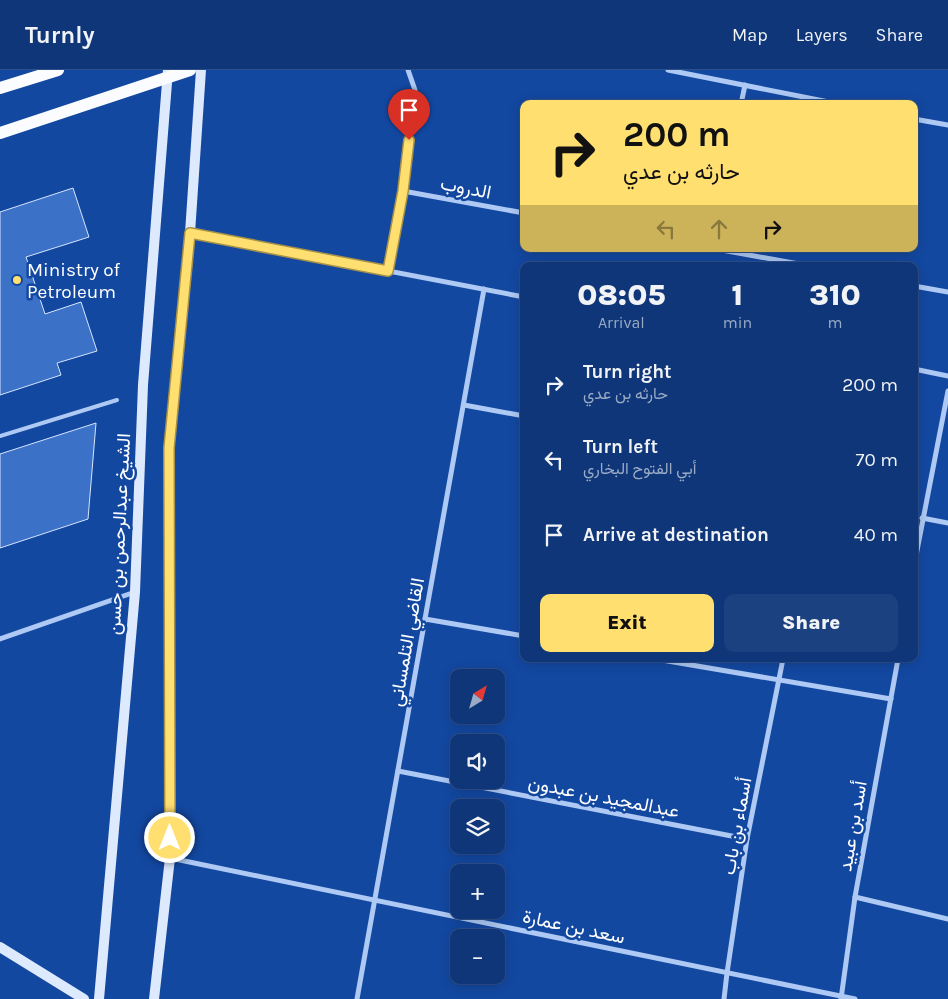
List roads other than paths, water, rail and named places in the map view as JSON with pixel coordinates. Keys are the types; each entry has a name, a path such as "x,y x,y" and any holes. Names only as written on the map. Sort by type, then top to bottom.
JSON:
{"main road":[{"path":"0,88 58,70"},
{"path":"0,133 168,74 190,70"}],"street":[{"path":"154,999 170,858 169,448 190,233 201,70"},
{"path":"388,271 403,191 415,90 408,70"},
{"path":"668,70 819,100"},
{"name":"الشيخ عبدالرحمن بن حسن","path":"99,999 135,592 143,385 168,74"},
{"path":"742,100 745,85"},
{"path":"918,120 948,125"},
{"name":"الدروب","path":"403,191 520,212"},
{"path":"190,233 520,296"},
{"path":"733,252 788,262"},
{"path":"918,287 948,292"},
{"name":"القاضي التلمساني","path":"357,999 484,289"},
{"path":"918,370 948,376"},
{"path":"918,542 948,391"},
{"path":"464,405 520,415"},
{"path":"922,518 948,523"},
{"path":"0,640 135,592"},
{"path":"425,619 520,635"},
{"path":"674,662 891,699"},
{"name":"أسماء بن باب","path":"724,999 747,839 783,662"},
{"name":"أسد بن عبيد","path":"842,998 855,897 897,662"},
{"name":"عبدالمجيد بن عبدون","path":"398,772 747,839"},
{"name":"سعد بن عمارة","path":"170,858 842,998 855,999"},
{"path":"855,897 948,919"},
{"path":"0,947 84,999"}],"lane":[{"path":"0,436 117,400"}],"place":[{"name":"Ministry of Petroleum","path":"17,280"}]}
